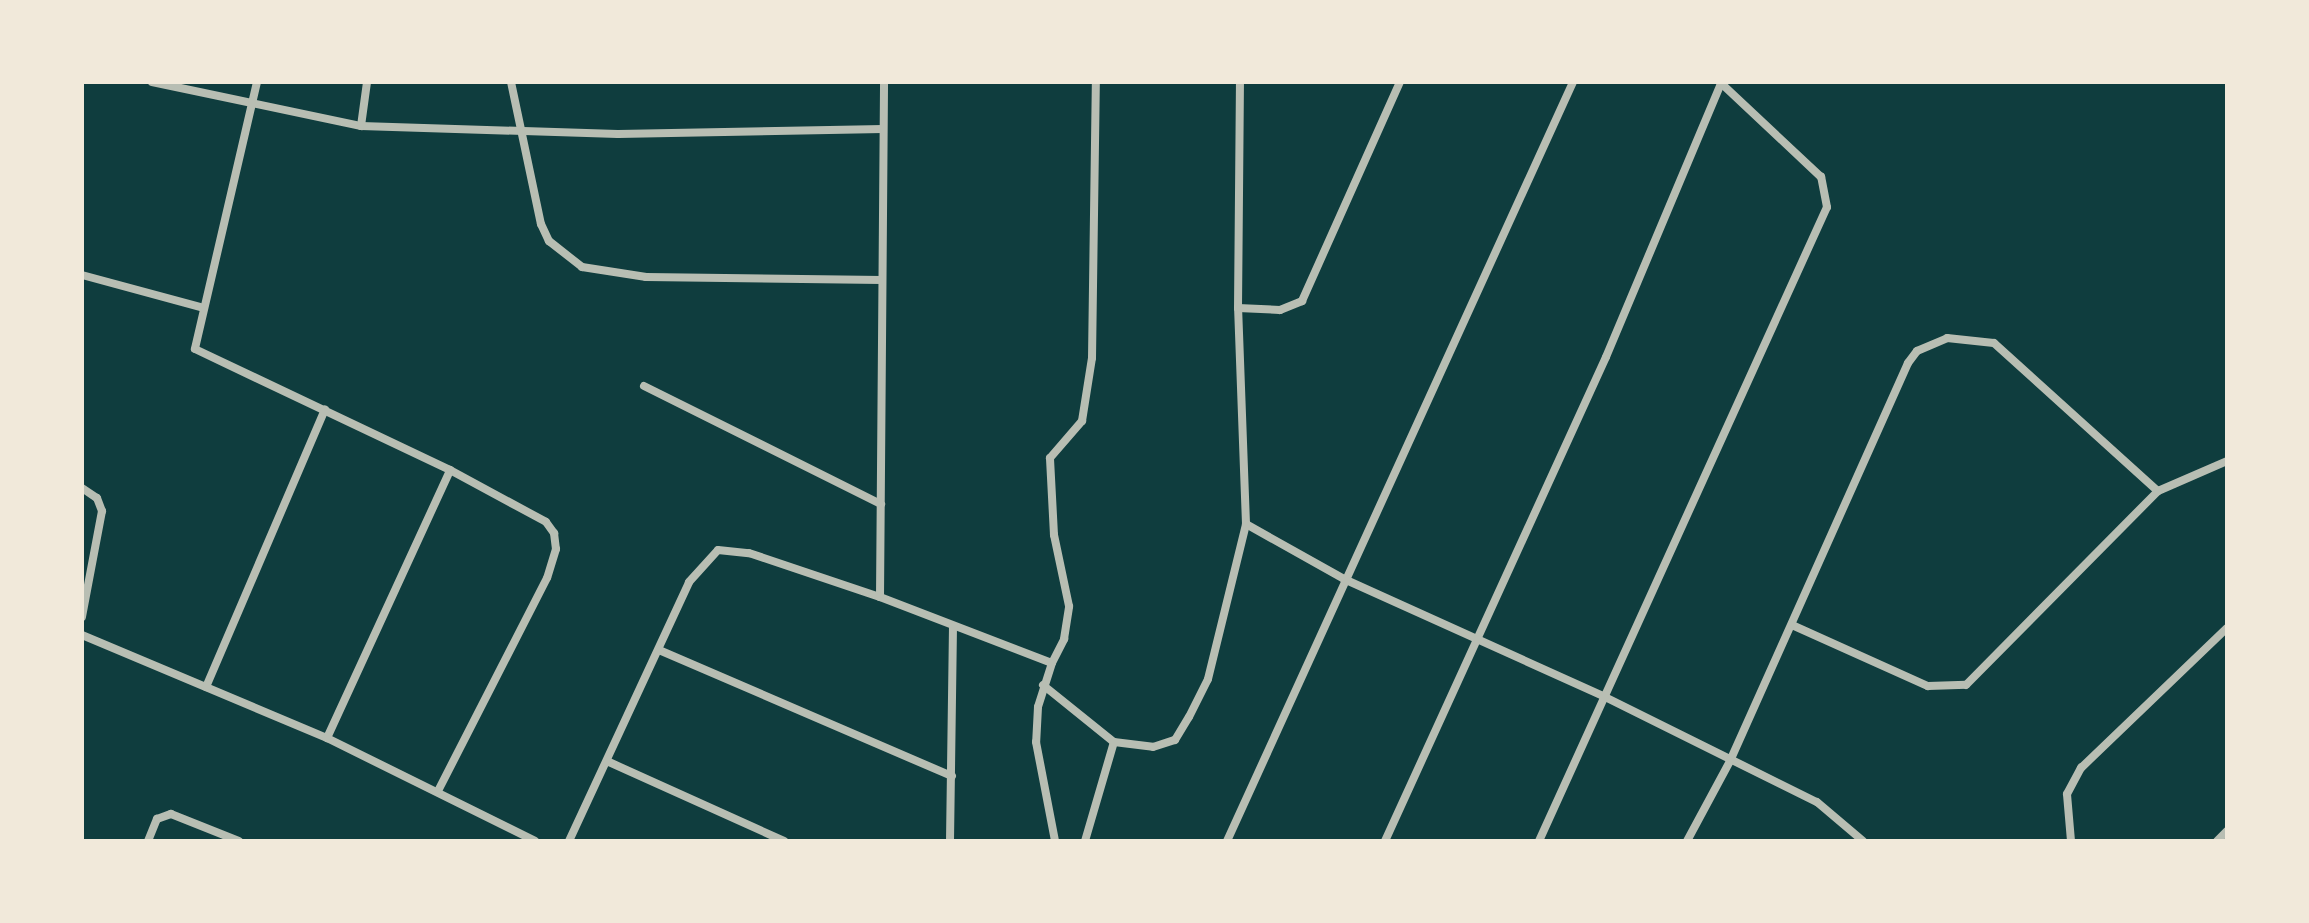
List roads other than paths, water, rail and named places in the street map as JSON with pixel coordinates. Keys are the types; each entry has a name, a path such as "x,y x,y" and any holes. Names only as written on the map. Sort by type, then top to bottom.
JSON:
{"street":[{"path":"152,82 361,126 519,133 883,129"},
{"path":"257,82 193,341 197,350 450,470 546,522 556,549 547,578 438,791"},
{"path":"361,126 367,82"},
{"path":"511,82 519,133 541,224 549,241 582,267 646,277 882,280"},
{"path":"880,597 884,82"},
{"path":"1055,841 1036,742 1043,685 1064,639 1069,606 1054,535 1050,458 1082,421 1092,358 1096,82"},
{"path":"1043,685 1114,742 1153,747 1175,740 1208,679 1246,524 1238,308 1240,82"},
{"path":"1238,308 1280,310 1302,301 1400,82"},
{"path":"1227,841 1573,82"},
{"path":"1385,841 1606,357 1721,82 1821,177 1827,207 1539,841"},
{"path":"82,275 201,307"},
{"path":"1687,841 1730,761 1908,363 1931,343 1966,337 1994,343 2158,491"},
{"path":"644,386 881,504"},
{"path":"206,687 325,409"},
{"path":"1792,625 1928,686 1966,685 2158,491 2227,461"},
{"path":"327,738 450,470"},
{"path":"82,488 97,498 102,511 82,617"},
{"path":"1246,524 1344,579 1603,696 1817,802 1863,841"},
{"path":"569,841 609,762 697,567 723,548 880,597 1052,663"},
{"path":"950,841 953,626"},
{"path":"2071,841 2067,794 2081,768 2227,628"},
{"path":"82,635 327,738 535,841"},
{"path":"659,650 952,776"},
{"path":"1085,841 1114,742"},
{"path":"609,762 784,841"},
{"path":"148,841 157,819 171,814 239,841"},
{"path":"2217,841 2227,831"}]}
